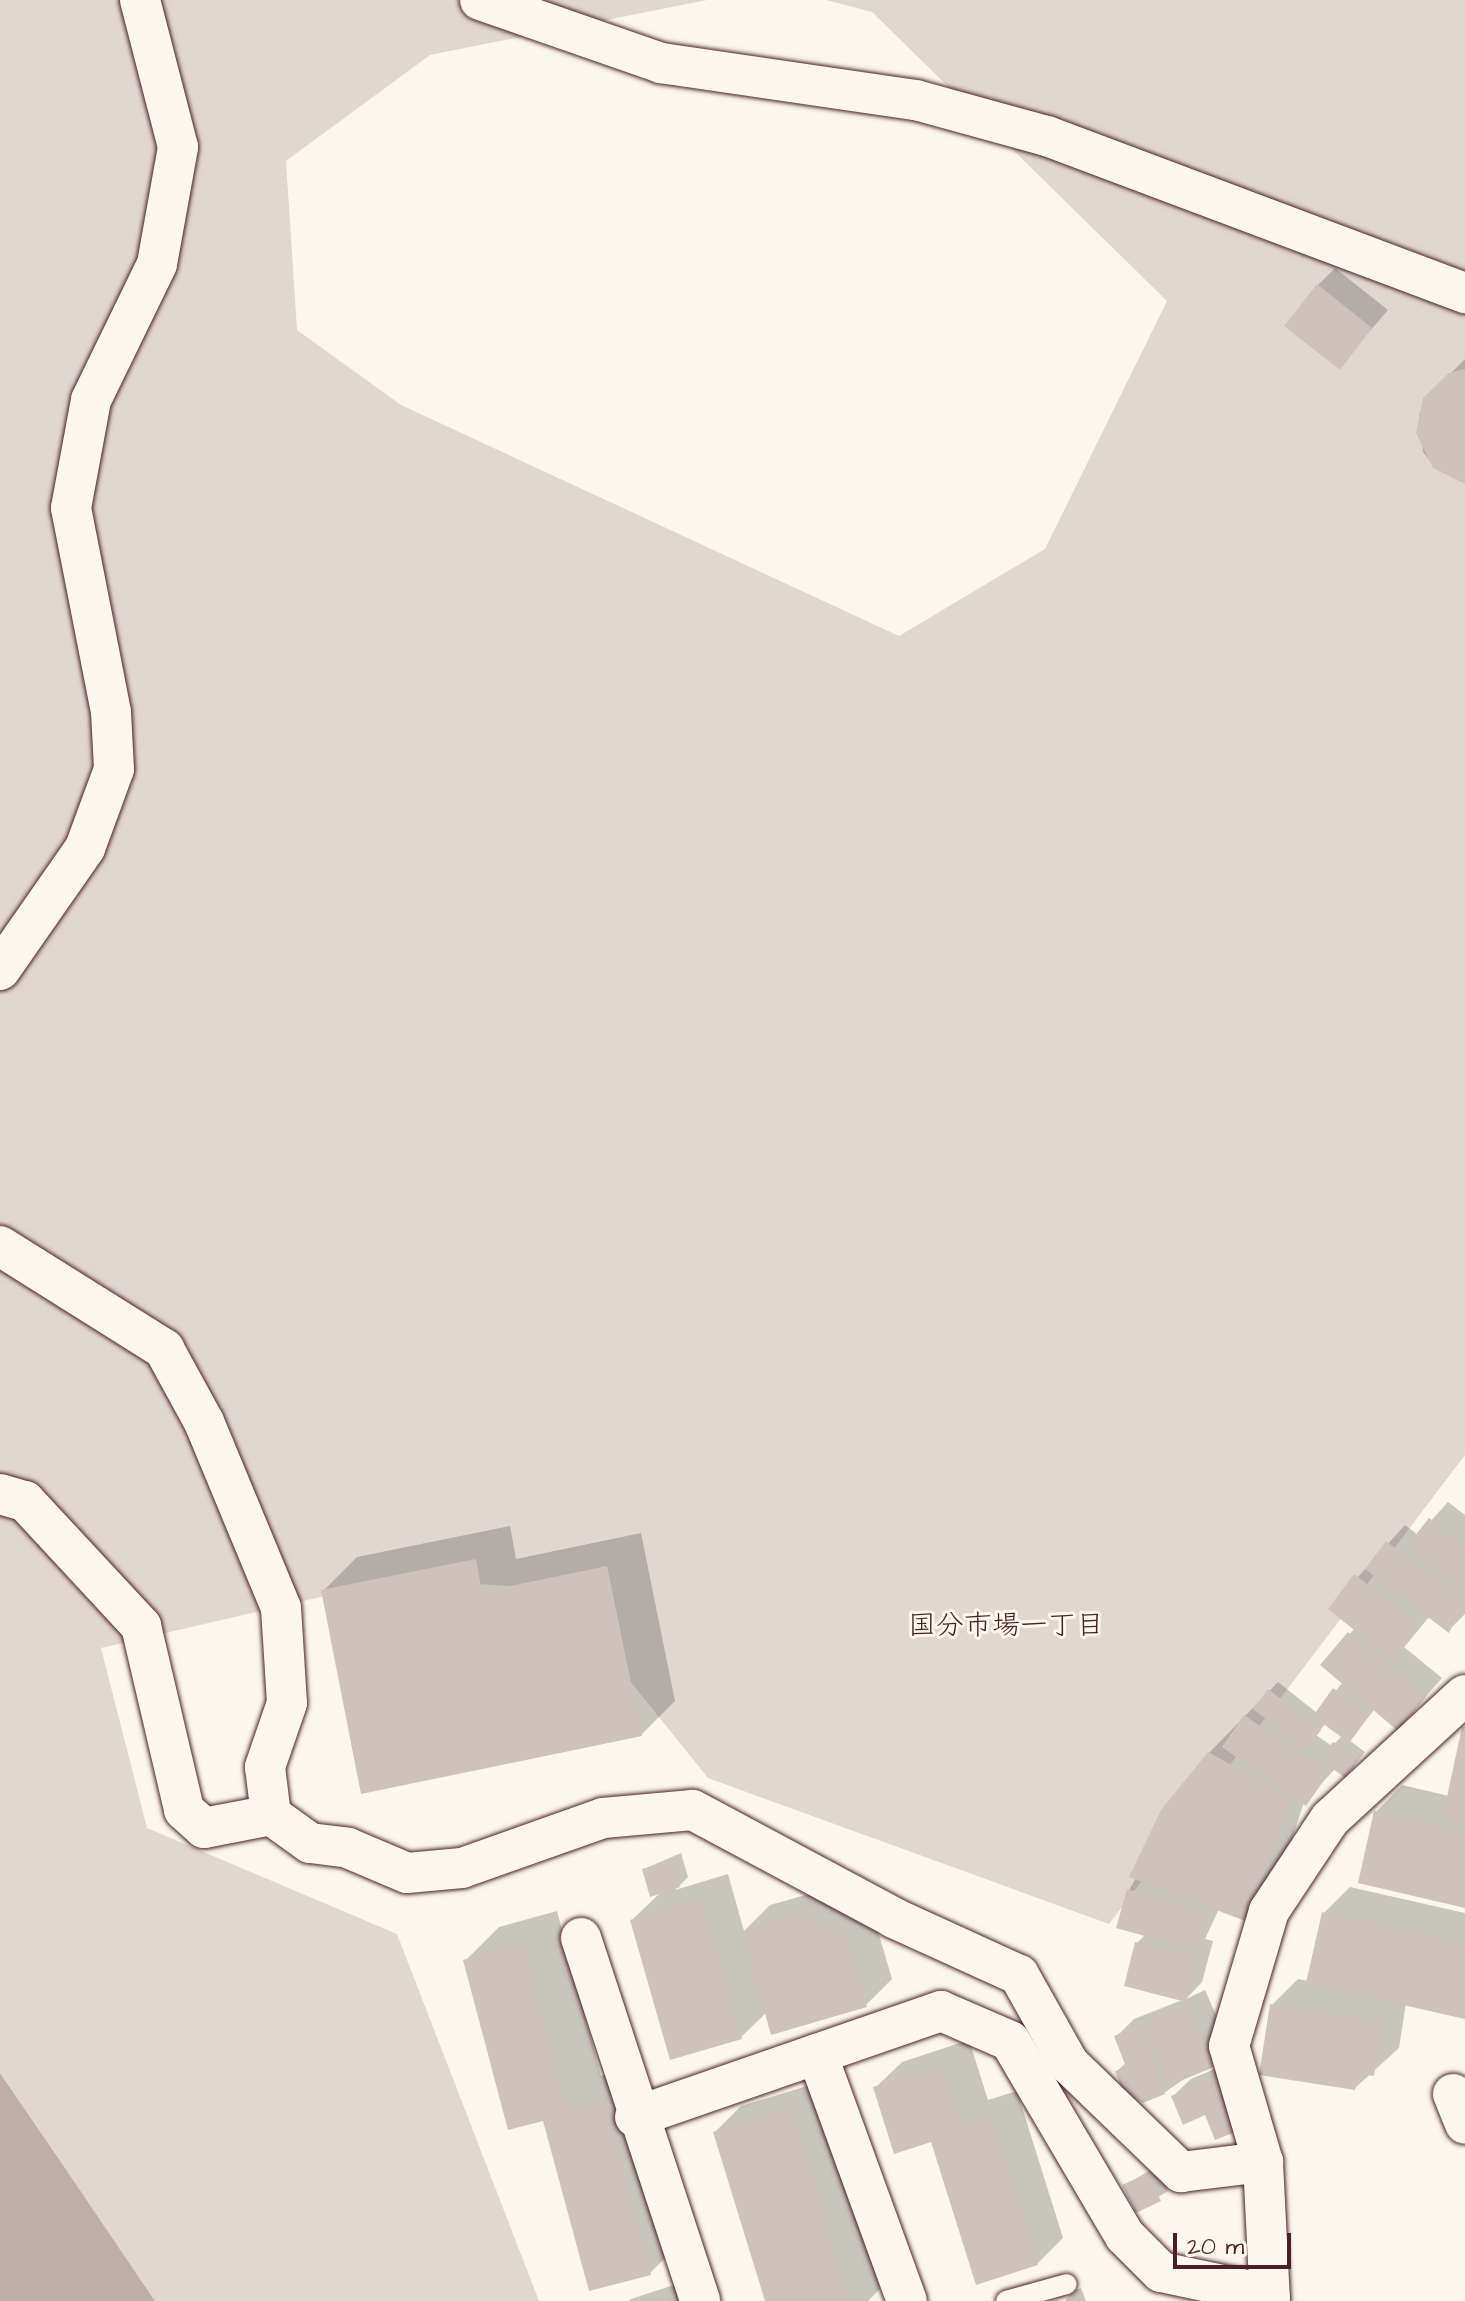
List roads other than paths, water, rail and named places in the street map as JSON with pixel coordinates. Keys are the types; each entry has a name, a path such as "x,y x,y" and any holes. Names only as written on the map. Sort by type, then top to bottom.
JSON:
{"street":[{"path":"0,970 85,848 114,769 111,712 71,508 91,400 157,264 178,147 140,0"},
{"path":"480,0 661,63 916,100 1047,136 1465,293"},
{"path":"0,1246 164,1349 204,1422 281,1608 287,1703 265,1767 271,1815"},
{"path":"0,1494 25,1501 141,1626 184,1810 204,1828 271,1815 310,1843 348,1848 407,1873 462,1868 603,1818 693,1810 894,1918 1019,1975 1069,2064 1181,2172 1263,2162"},
{"path":"635,2117 941,2011 1010,2041 1125,2236 1161,2272 1270,2298 1263,2162 1229,2046 1269,1911 1330,1819 1465,1695"},
{"path":"581,1938 635,2117 700,2301"},
{"path":"817,2054 907,2301"}],"lane":[{"path":"1006,2301 1067,2284"}],"district":[{"name":"国分市場一丁目","path":"1006,1626"}]}
